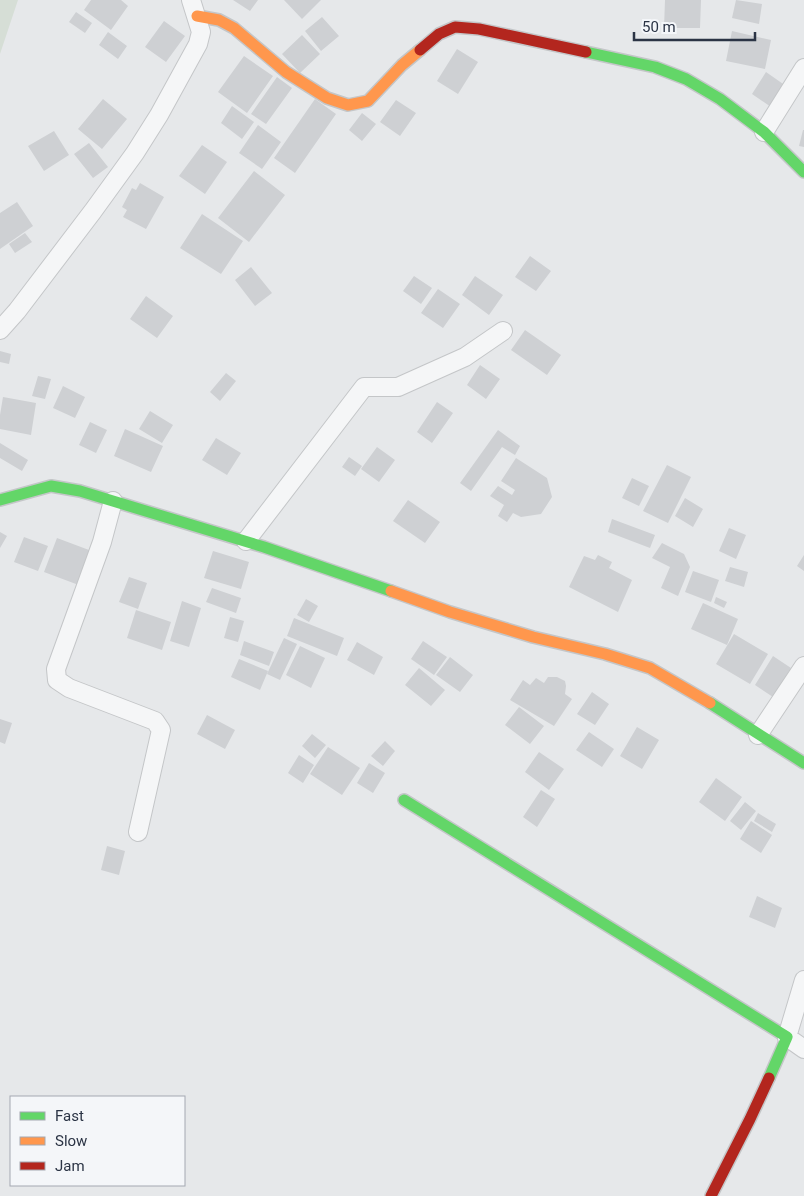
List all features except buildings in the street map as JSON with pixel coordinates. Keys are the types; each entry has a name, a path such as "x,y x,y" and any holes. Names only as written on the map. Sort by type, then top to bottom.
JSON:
{"street":[{"path":"194,8 234,28 286,72 327,98 348,105 368,101 402,65 439,34 455,27 478,29 655,67 686,79 720,98 764,132 804,172"},
{"path":"0,330 17,311 120,176 159,115 198,44 201,32 194,8"},
{"path":"764,132 804,68"},
{"path":"246,541 364,387 398,387 465,358 502,331"},
{"path":"0,500 52,486 80,491 246,541 450,612 533,637 605,654 650,668 687,689 804,763"},
{"path":"112,500 97,559 56,668 57,680 69,688 155,721 161,730 138,832"},
{"path":"758,735 804,666"},
{"path":"404,800 804,1049"},
{"path":"711,1196 750,1120 787,1037 804,980"}],"shaded area":[{"path":"0,0 18,0 0,54"}],"traffic: fast":[{"path":"586,52 655,67 686,79 720,99 764,132 804,172"},
{"path":"0,500 51,486 80,491 264,547 391,591"},
{"path":"710,703 804,763"},
{"path":"404,800 787,1037 769,1078"}],"traffic: slow":[{"path":"197,16 219,20 234,28 286,72 327,98 348,105 368,101 402,65 420,50"},
{"path":"391,591 450,612 533,637 605,654 650,668 710,703"}],"traffic: jam":[{"path":"420,50 439,34 455,27 479,29 586,52"},
{"path":"711,1196 769,1078"}]}
